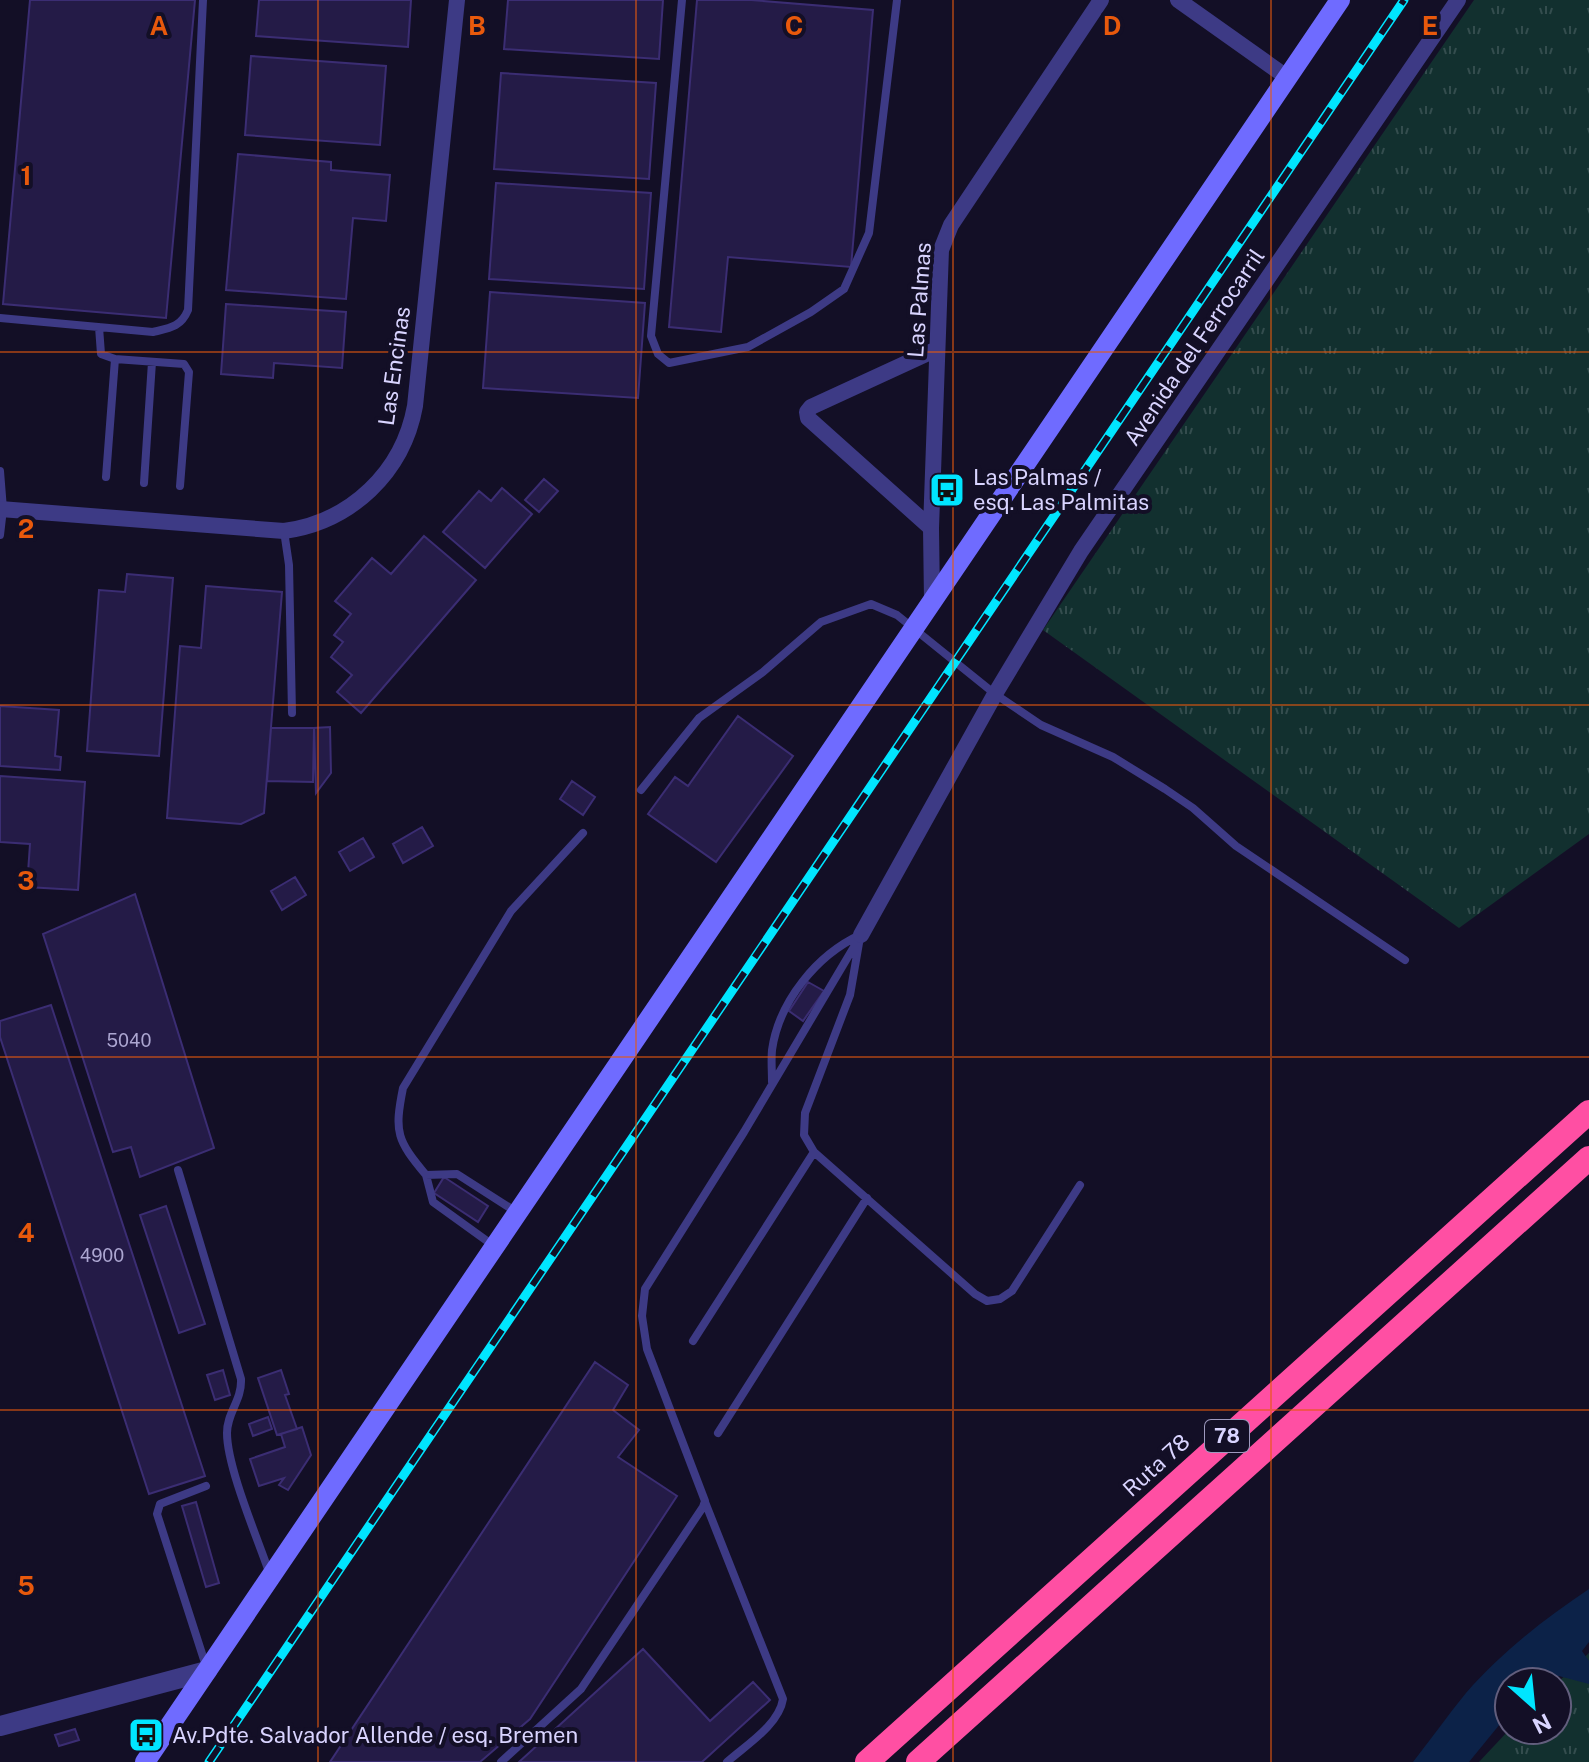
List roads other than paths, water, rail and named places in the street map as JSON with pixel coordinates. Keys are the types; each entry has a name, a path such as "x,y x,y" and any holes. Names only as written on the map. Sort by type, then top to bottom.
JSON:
{"highway":[{"name":"Ruta 78","path":"867,1762 1589,1112"},
{"name":"78","path":"918,1762 1589,1158"}],"main road":[{"path":"145,1762 1340,0"}],"street":[{"name":"Las Encinas","path":"1,509 284,531 319,524 358,501 386,473 397,458 412,420 457,0"},
{"name":"Las Palmas","path":"932,601 931,528 940,262 945,236 1101,0"},
{"path":"1178,0 1288,78"},
{"name":"Avenida del Ferrocarril","path":"861,935 995,694 1081,551 1458,0"},
{"path":"931,528 808,418 807,412 811,407 937,349"},
{"path":"0,1726 207,1671"}],"lane":[{"path":"0,318 153,332 176,327 184,320 188,310 203,0"},
{"path":"682,0 651,336 658,354 669,363 748,347 811,312 844,289 869,233 897,0"},
{"path":"99,327 101,354 115,359 184,364 189,372 180,486"},
{"path":"106,477 115,359"},
{"path":"144,483 152,362"},
{"path":"0,471 0,535"},
{"path":"284,531 289,565 292,713"},
{"path":"641,790 699,718 763,672 821,622 871,604 897,615 995,694 1041,725 1139,772 1193,808 1236,846 1405,960"},
{"path":"495,1246 433,1202 426,1175 406,1150 397,1122 403,1088 511,911 583,833"},
{"path":"772,1082 772,1049 784,1012 806,978 821,962 844,942 861,935"},
{"path":"727,1762 774,1719 783,1699 647,1349 642,1302 651,1277 744,1132 861,935"},
{"path":"861,935 850,995 805,1113 804,1135 814,1152 975,1294 987,1301 1000,1299 1012,1291 1080,1185"},
{"path":"693,1341 814,1152"},
{"path":"178,1170 241,1379 242,1392 230,1418 228,1440 270,1577"},
{"path":"426,1175 457,1174 518,1213"},
{"path":"718,1433 867,1198"},
{"path":"206,1486 166,1500 160,1504 157,1514 207,1671"},
{"path":"501,1762 581,1689 700,1515 705,1501"}],"water":[{"path":"1589,1589 1589,1642 1582,1651 1589,1661 1589,1684 1573,1680 1573,1666 1493,1666 1493,1733 1469,1762 1413,1762 1466,1693 1494,1664 1509,1650"}],"railway":[{"path":"209,1762 1404,0"}],"place":[{"name":"Las Palmas / esq. Las Palmitas","path":"947,490"},
{"name":"Av.Pdte. Salvador Allende / esq. Bremen","path":"146,1735"}]}
